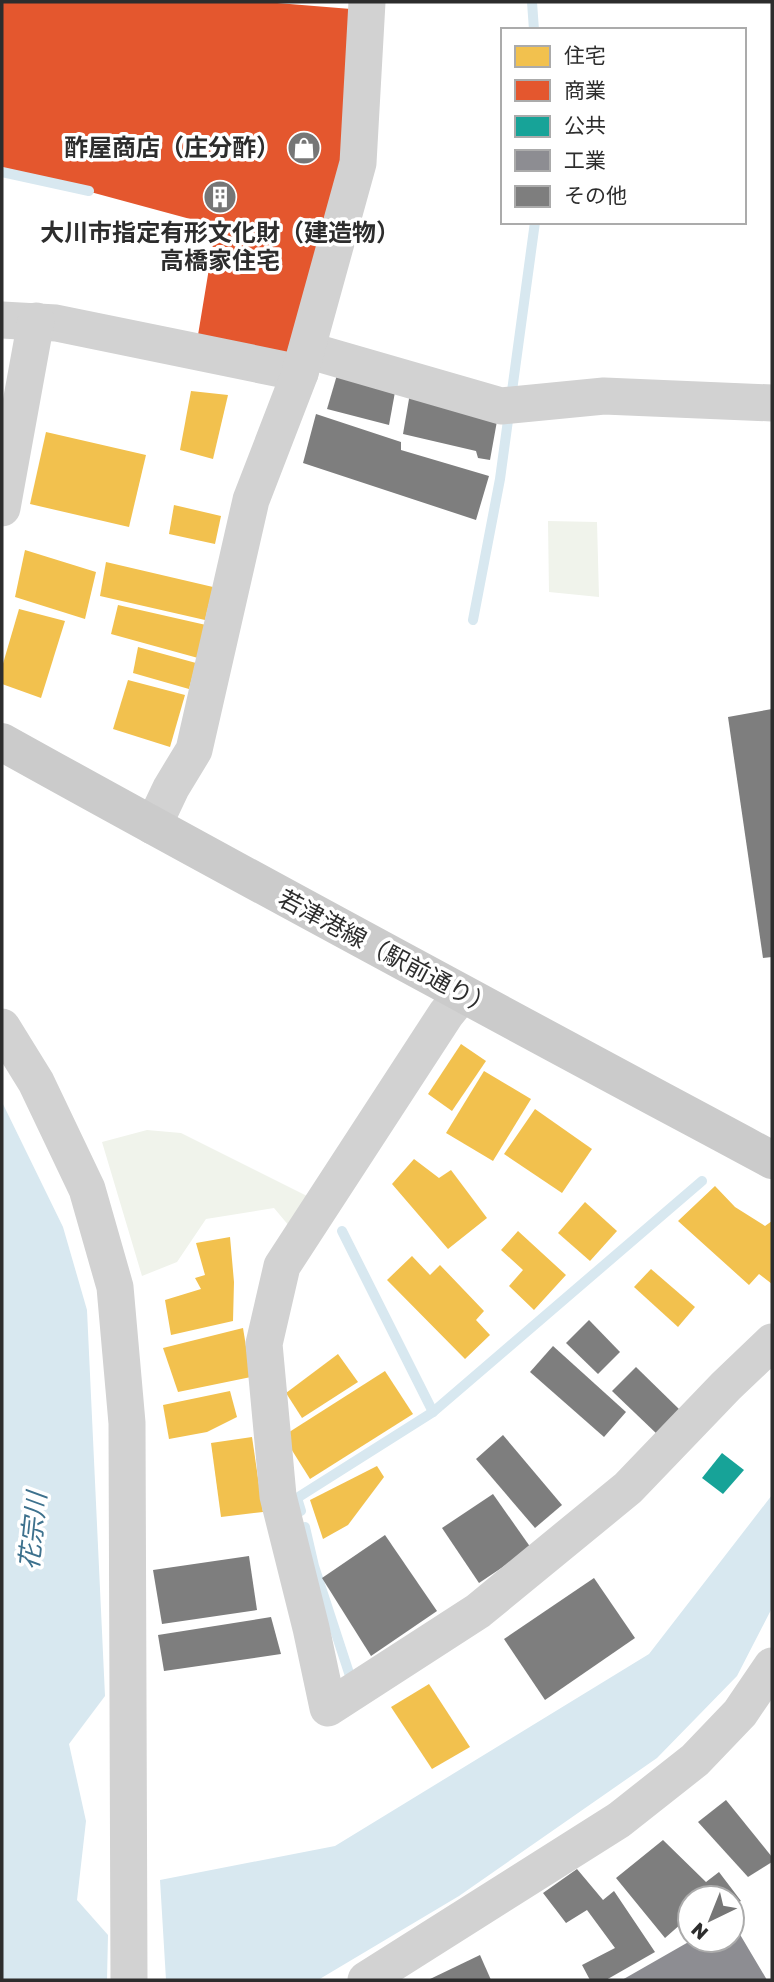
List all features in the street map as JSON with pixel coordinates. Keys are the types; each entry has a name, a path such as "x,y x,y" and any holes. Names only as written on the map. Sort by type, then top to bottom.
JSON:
{"main road":[{"name":"若津港線（駅前通り）","path":"2,742 772,1160"}],"street":[{"path":"153,826 194,750 251,500 304,362 358,163 365,2"},
{"path":"2,508 19,321 56,323 304,362 510,405 604,396 772,403"},
{"path":"462,994 446,1014 282,1266 264,1344 278,1496 328,1708 478,1611 628,1488 772,1342"},
{"path":"2,1027 36,1082 87,1189 115,1287 127,1423 129,1969"},
{"path":"366,1980 619,1820 695,1760 740,1713 772,1666"}],"shaded area":[{"path":"548,521 597,522 599,597 549,592"},
{"path":"147,1130 181,1133 319,1202 295,1233 274,1208 206,1219 177,1262 142,1276 102,1142"}],"water":[{"name":"花宗川","path":"2,1102 63,1227 87,1310 105,1696 69,1744 86,1821 77,1900 108,1935 107,1980 2,1980"},
{"path":"772,1495 772,1608 737,1676 657,1758 459,1896 318,1980 166,1980 160,1880 335,1846 649,1654"}],"building: 住宅":[{"path":"191,391 228,395 213,459 180,450"},
{"path":"46,432 146,455 129,527 30,504"},
{"path":"174,505 221,516 215,544 169,534"},
{"path":"25,550 96,572 85,619 15,597"},
{"path":"106,562 213,587 205,620 100,596"},
{"path":"118,605 206,625 198,658 111,634"},
{"path":"19,609 65,621 41,698 2,684 2,667"},
{"path":"138,647 196,663 189,689 133,673"},
{"path":"128,680 185,695 170,747 113,729"},
{"path":"461,1044 486,1061 452,1111 428,1094"},
{"path":"484,1071 531,1099 493,1161 446,1133"},
{"path":"535,1109 592,1149 562,1193 504,1154"},
{"path":"414,1159 439,1178 451,1170 487,1218 448,1249 392,1184"},
{"path":"715,1186 735,1207 765,1226 772,1221 772,1284 759,1274 749,1285 678,1221"},
{"path":"585,1202 617,1231 590,1261 558,1233"},
{"path":"518,1231 566,1275 534,1310 509,1286 523,1270 501,1250"},
{"path":"230,1237 234,1282 233,1321 171,1335 165,1300 201,1289 195,1278 205,1275 196,1243"},
{"path":"412,1256 430,1275 440,1265 484,1311 476,1320 490,1335 465,1359 387,1280"},
{"path":"651,1269 695,1307 678,1327 634,1287"},
{"path":"243,1328 251,1377 178,1392 163,1348"},
{"path":"338,1354 358,1382 302,1418 286,1393"},
{"path":"385,1371 413,1414 310,1479 283,1436"},
{"path":"230,1391 237,1417 207,1432 169,1439 163,1405"},
{"path":"252,1437 263,1512 221,1517 211,1443"},
{"path":"377,1466 384,1477 348,1525 323,1539 310,1500"},
{"path":"429,1684 470,1747 432,1769 391,1707"}],"building: 商業":[{"name":"大川市指定有形文化財（建造物） 高橋家住宅","path":"2,2 265,2 351,9 341,167 286,360 198,335 216,226 2,168"}],"building: 公共":[{"path":"722,1453 744,1470 723,1494 702,1478"}],"building: 工業":[{"path":"746,1945 767,1980 622,1980 676,1949 676,1954 746,1954"}],"building: その他":[{"path":"337,375 395,392 389,425 327,409"},
{"path":"410,393 497,421 490,460 478,458 476,451 403,434"},
{"path":"316,414 401,442 401,450 489,476 476,520 303,463"},
{"path":"772,709 772,957 763,958 728,717"},
{"path":"589,1320 620,1352 598,1374 566,1343"},
{"path":"553,1346 626,1412 604,1437 530,1372"},
{"path":"636,1367 681,1411 658,1435 612,1391"},
{"path":"503,1435 562,1505 535,1528 476,1459"},
{"path":"493,1494 531,1548 479,1583 442,1528"},
{"path":"385,1535 437,1611 371,1656 322,1578"},
{"path":"249,1556 257,1610 162,1624 153,1570"},
{"path":"594,1578 635,1638 545,1700 504,1639"},
{"path":"271,1617 281,1654 164,1671 158,1635"},
{"path":"726,1800 772,1857 772,1862 748,1877 698,1822"},
{"path":"663,1840 706,1882 719,1872 728,1884 676,1884 676,1928 665,1938 616,1878"},
{"path":"577,1869 603,1900 614,1891 655,1952 606,1980 590,1980 582,1965 615,1948 587,1910 566,1923 543,1893"},
{"path":"480,1955 491,1980 428,1980"}],"waterway":[{"path":"532,2 534,28"},
{"path":"2,172 89,191"},
{"path":"473,620 500,479 535,224"},
{"path":"301,1511 297,1498 433,1412 702,1181"},
{"path":"342,1231 433,1412"},
{"path":"305,1527 314,1566 349,1673"}],"place":[{"name":"酢屋商店（庄分酢）","path":"304,148"},
{"name":"大川市指定有形文化財（建造物） 高橋家住宅","path":"220,197"}]}
